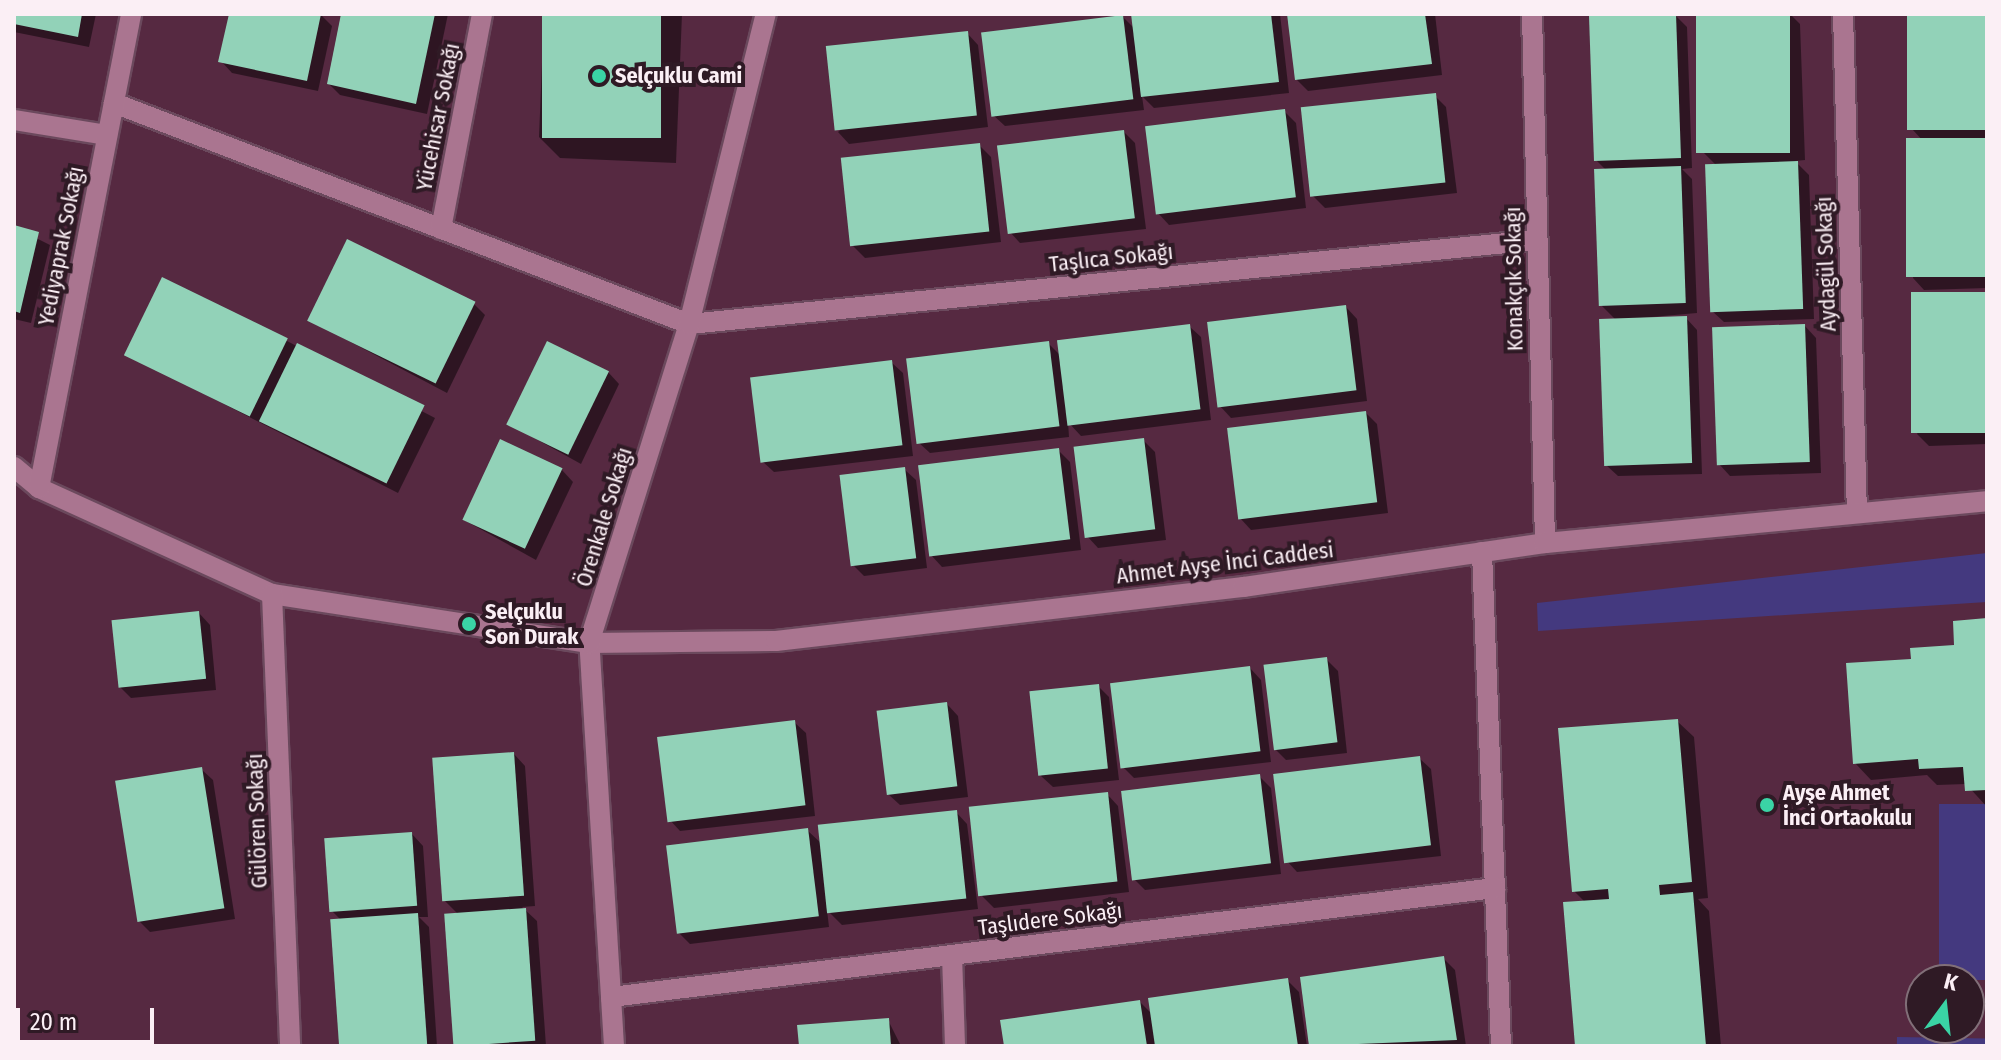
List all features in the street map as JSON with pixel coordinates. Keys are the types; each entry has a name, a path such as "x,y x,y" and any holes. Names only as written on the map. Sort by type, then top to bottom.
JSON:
{"street":[{"name":"Yediyaprak Sokağı","path":"39,488 131,14"},
{"name":"Yücehisar Sokağı","path":"441,229 482,14"},
{"name":"Örenkale Sokağı","path":"614,1046 589,643 689,324 766,14"},
{"name":"Konakçık Sokağı","path":"1532,14 1545,543"},
{"name":"Aydagül Sokağı","path":"1843,14 1857,513"},
{"path":"114,103 689,324"},
{"path":"14,120 107,135"},
{"name":"Taşlıca Sokağı","path":"689,324 1537,240"},
{"name":"Ahmet Ayşe İnci Caddesi","path":"14,467 39,488 272,594 589,643 776,641 1545,543 1987,501"},
{"path":"1482,552 1501,1046"},
{"name":"Gülören Sokağı","path":"272,594 290,1046"},
{"name":"Taşlıdere Sokağı","path":"611,997 1495,888"},
{"path":"952,955 955,1046"}],"shaded area":[{"path":"1987,553 1987,602 1538,631 1537,603"},
{"path":"1939,804 1987,804 1987,980 1985,964 1939,964"},
{"path":"1897,1037 1905,1037 1905,1044 1985,1044 1985,1039 1987,1046 1897,1046"}],"building":[{"path":"14,14 82,14 78,37 14,24"},
{"path":"229,14 321,14 307,81 218,62"},
{"path":"341,14 435,14 416,104 327,84"},
{"name":"Selçuklu Cami","path":"542,14 661,14 661,138 542,138"},
{"path":"1131,14 1271,14 1279,82 1141,97"},
{"path":"1287,14 1425,14 1432,64 1295,80"},
{"path":"1676,14 1681,158 1594,161 1589,16"},
{"path":"1696,14 1790,14 1790,153 1696,153"},
{"path":"1907,14 1987,14 1987,130 1907,130"},
{"path":"1123,15 1133,99 991,117 981,32"},
{"path":"968,31 977,116 835,130 826,46"},
{"path":"1436,93 1445,183 1310,197 1301,107"},
{"path":"1285,109 1296,197 1156,215 1145,126"},
{"path":"1124,130 1135,218 1008,234 997,146"},
{"path":"1906,138 1987,138 1987,277 1906,277"},
{"path":"980,143 989,232 850,246 841,158"},
{"path":"1798,161 1803,309 1710,312 1705,164"},
{"path":"1681,166 1686,303 1599,306 1594,169"},
{"path":"14,225 39,232 20,313 14,311"},
{"path":"347,239 476,302 436,383 307,321"},
{"path":"162,277 288,338 250,417 124,355"},
{"path":"1911,292 1987,292 1987,433 1911,433"},
{"path":"1346,305 1356,390 1218,407 1207,322"},
{"path":"1687,316 1692,463 1604,466 1599,319"},
{"path":"1190,324 1200,409 1067,426 1057,340"},
{"path":"1805,324 1810,462 1717,465 1712,327"},
{"path":"547,341 609,371 568,455 506,425"},
{"path":"1049,341 1059,426 917,444 906,359"},
{"path":"297,343 425,405 386,483 259,421"},
{"path":"892,360 902,445 761,463 750,377"},
{"path":"1366,411 1377,502 1238,519 1227,428"},
{"path":"1144,438 1155,529 1085,538 1074,447"},
{"path":"500,439 563,468 525,549 462,520"},
{"path":"1059,448 1070,539 929,557 918,465"},
{"path":"905,467 916,558 851,566 839,475"},
{"path":"199,611 206,679 119,688 111,620"},
{"path":"1987,618 1987,790 1965,791 1963,767 1919,769 1918,759 1853,764 1846,663 1911,659 1910,648 1954,645 1953,621"},
{"path":"1327,657 1337,742 1274,750 1263,665"},
{"path":"1250,666 1260,751 1121,769 1110,683"},
{"path":"1099,684 1108,769 1038,776 1029,691"},
{"path":"947,702 957,786 887,795 877,711"},
{"path":"1678,719 1692,882 1659,885 1660,895 1693,892 1706,1046 1575,1046 1563,902 1609,899 1608,889 1572,892 1558,728"},
{"path":"795,720 805,805 668,822 657,737"},
{"path":"514,752 524,896 442,901 432,758"},
{"path":"1420,756 1431,845 1284,863 1273,774"},
{"path":"202,767 224,908 137,922 115,781"},
{"path":"1260,774 1271,863 1132,880 1121,791"},
{"path":"1108,792 1117,882 978,896 969,807"},
{"path":"957,810 966,899 827,913 818,825"},
{"path":"808,828 819,916 677,934 666,845"},
{"path":"412,832 417,906 329,912 324,838"},
{"path":"526,908 535,1041 453,1046 444,914"},
{"path":"418,913 427,1046 339,1046 330,919"},
{"path":"1444,956 1457,1040 1309,1046 1300,977"},
{"path":"1288,978 1298,1046 1155,1046 1148,998"},
{"path":"1140,1000 1147,1046 1004,1046 1000,1020"},
{"path":"889,1018 891,1046 799,1046 797,1025"}],"place":[{"name":"Selçuklu Cami","path":"599,76"},
{"name":"Selçuklu Son Durak","path":"469,624"},
{"name":"Ayşe Ahmet İnci Ortaokulu","path":"1767,805"}]}
